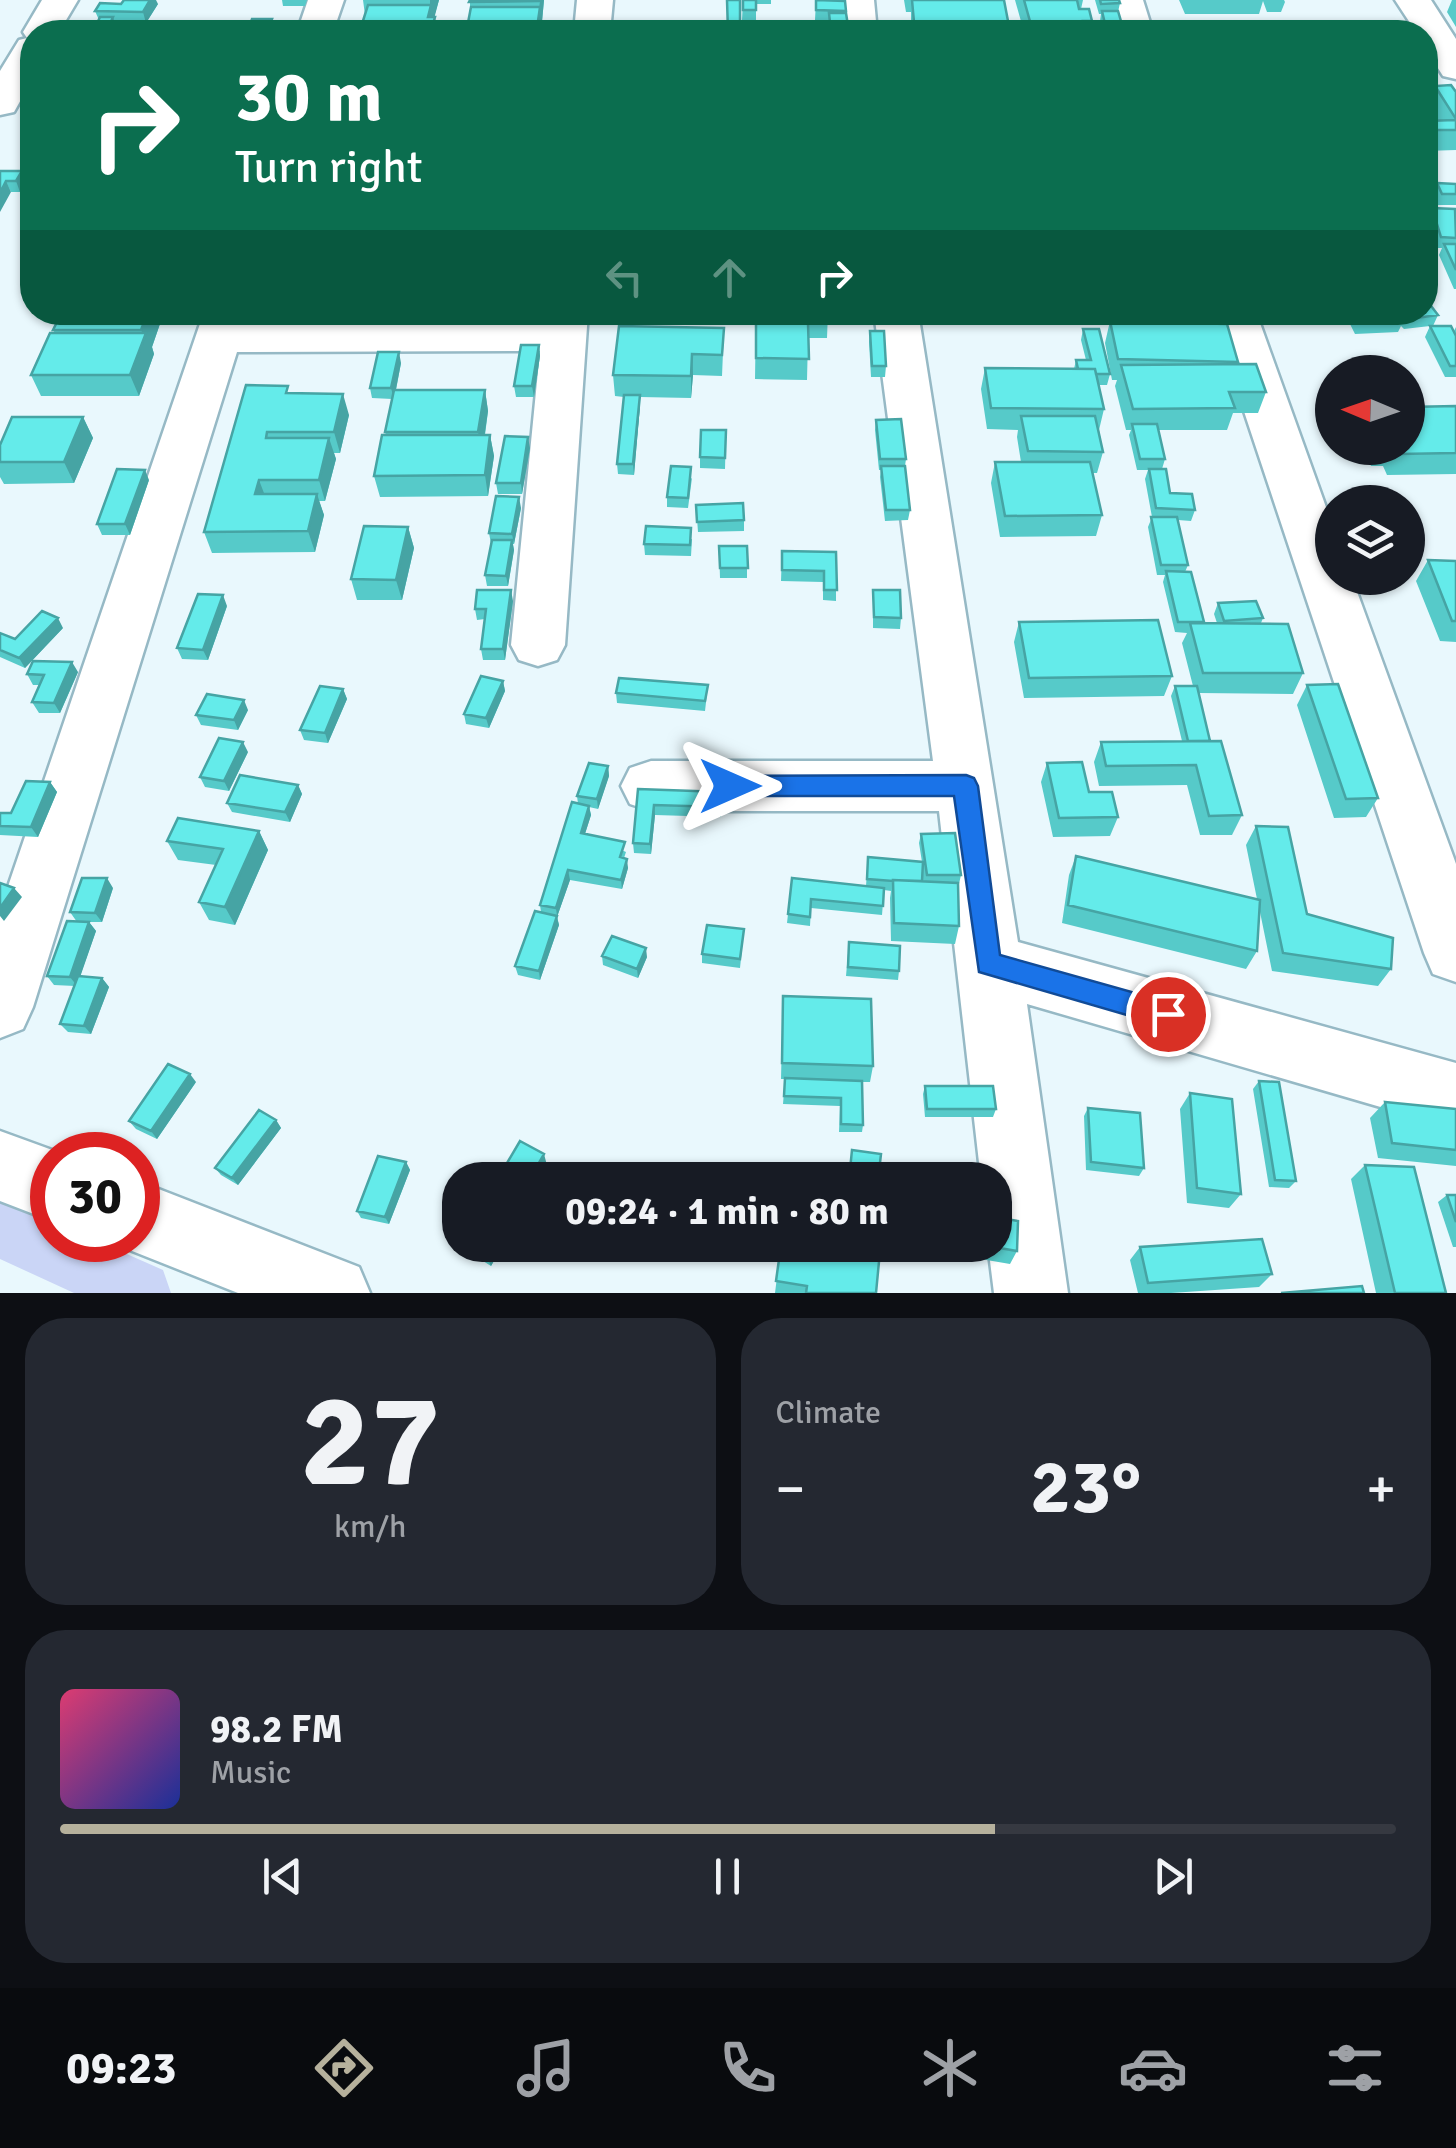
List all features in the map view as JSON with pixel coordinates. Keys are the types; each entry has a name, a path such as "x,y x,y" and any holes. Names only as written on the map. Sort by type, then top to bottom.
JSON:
{"street":[{"path":"1438,58 1452,91"},
{"path":"0,104 20,69"},
{"path":"0,1007 223,325"},
{"path":"538,644 565,325"},
{"path":"898,325 966,786 1031,1293"},
{"path":"1238,325 1456,953"},
{"path":"651,786 966,786"},
{"path":"988,964 1456,1096"},
{"path":"0,1166 30,1178"},
{"path":"160,1226 333,1293"}],"building":[{"path":"124,0 150,0 143,12 95,11 100,3 121,4"},
{"path":"470,0 540,0 469,2"},
{"path":"727,0 740,0 740,20 728,20"},
{"path":"743,0 756,0 756,10 743,10"},
{"path":"816,0 845,1 846,11 816,10"},
{"path":"912,0 1004,0 1008,20 914,20"},
{"path":"1024,0 1077,0 1079,9 1089,9 1092,20 1030,20"},
{"path":"1100,0 1119,0 1120,3 1101,4"},
{"path":"368,5 431,5 428,17 435,17 434,20 363,20"},
{"path":"471,7 540,7 538,20 469,20"},
{"path":"1102,11 1118,11 1121,20 1104,20"},
{"path":"829,13 846,13 847,20 830,20"},
{"path":"1451,85 1456,92 1456,119 1438,91 1438,86"},
{"path":"1456,120 1456,130 1438,130 1438,121"},
{"path":"0,171 20,171 16,181 6,181 0,193"},
{"path":"1438,183 1456,184 1456,194 1442,194"},
{"path":"1438,208 1455,209 1456,238 1441,237"},
{"path":"1444,244 1456,244 1456,270"},
{"path":"56,325 143,325 141,330 53,330"},
{"path":"756,325 808,325 809,359 756,358"},
{"path":"1111,325 1227,325 1238,362 1118,359"},
{"path":"619,326 724,328 722,355 692,354 691,376 613,375"},
{"path":"1430,326 1451,326 1456,336 1456,366 1450,366"},
{"path":"1083,329 1099,329 1110,374 1078,369 1076,360 1091,360"},
{"path":"870,331 884,331 886,366 872,366"},
{"path":"50,333 146,333 130,375 31,375"},
{"path":"521,345 539,345 532,386 514,386"},
{"path":"378,352 399,352 391,388 370,388"},
{"path":"1256,364 1266,392 1229,392 1235,408 1133,409 1121,365"},
{"path":"985,368 1095,369 1104,409 991,408"},
{"path":"246,385 288,386 286,393 343,394 334,432 267,432 266,438 329,438 319,480 259,480 255,494 317,494 308,531 204,532"},
{"path":"394,390 485,390 478,432 385,432"},
{"path":"624,395 640,395 633,464 617,464"},
{"path":"1456,406 1456,453 1425,454 1425,407"},
{"path":"1021,416 1095,416 1103,452 1028,451"},
{"path":"12,417 83,417 64,462 0,462 0,445"},
{"path":"901,419 906,459 880,459 876,420"},
{"path":"1132,424 1157,424 1165,459 1140,459"},
{"path":"701,430 726,430 725,458 700,457"},
{"path":"382,435 490,435 485,475 374,476"},
{"path":"505,436 528,437 521,483 496,483"},
{"path":"995,462 1090,462 1102,515 1005,516"},
{"path":"671,466 691,467 688,498 667,497"},
{"path":"881,466 905,466 910,510 886,510"},
{"path":"117,469 145,470 125,524 97,524"},
{"path":"1149,469 1166,469 1170,493 1192,494 1195,510 1156,508"},
{"path":"496,496 519,497 512,534 489,533"},
{"path":"743,503 744,520 697,522 696,505"},
{"path":"1151,517 1177,517 1188,565 1161,565"},
{"path":"364,526 408,527 396,580 351,579"},
{"path":"646,526 691,528 690,545 644,544"},
{"path":"492,540 512,540 506,576 485,575"},
{"path":"719,546 747,546 748,568 720,568"},
{"path":"782,551 836,552 837,590 824,590 824,571 782,570"},
{"path":"1428,560 1456,561 1456,621 1452,621"},
{"path":"1166,571 1191,572 1204,622 1178,622"},
{"path":"477,590 511,590 503,649 481,649 486,609 475,609"},
{"path":"873,590 900,590 901,618 874,617"},
{"path":"198,594 223,595 203,650 177,648"},
{"path":"1256,601 1263,618 1224,621 1218,603"},
{"path":"42,611 58,618 19,658 0,650 0,633 15,639"},
{"path":"1158,620 1172,676 1029,678 1019,622"},
{"path":"1190,623 1288,624 1303,673 1203,673"},
{"path":"33,661 72,662 54,703 32,702 44,675 27,674"},
{"path":"481,676 503,681 486,718 464,714"},
{"path":"619,678 708,685 705,701 616,693"},
{"path":"1338,684 1378,798 1346,799 1307,685"},
{"path":"320,686 343,689 325,733 300,730"},
{"path":"1175,686 1197,686 1210,741 1188,741"},
{"path":"207,694 244,700 234,720 196,715"},
{"path":"219,738 243,742 224,781 200,777"},
{"path":"1221,741 1242,815 1209,816 1196,765 1106,766 1101,742"},
{"path":"1082,762 1089,792 1112,792 1118,817 1059,818 1047,763"},
{"path":"589,763 608,766 597,799 577,796"},
{"path":"240,775 298,785 285,812 227,803"},
{"path":"26,781 50,782 31,827 0,826 0,813 11,813"},
{"path":"638,789 722,792 721,807 654,805 650,844 633,843"},
{"path":"572,802 589,806 581,833 625,842 620,857 627,859 621,880 568,870 556,908 540,905"},
{"path":"178,818 259,831 225,907 199,902 223,849 167,841"},
{"path":"1256,826 1288,827 1307,914 1393,938 1391,969 1283,953"},
{"path":"955,833 961,875 927,875 921,834"},
{"path":"1076,856 1260,900 1257,951 1068,905"},
{"path":"868,857 923,862 922,881 867,879"},
{"path":"82,878 107,878 95,913 70,912"},
{"path":"792,878 884,888 883,906 811,899 810,917 788,914"},
{"path":"893,880 958,883 959,926 894,923"},
{"path":"0,883 14,888 0,908"},
{"path":"535,911 557,916 539,971 515,966"},
{"path":"67,921 89,922 70,977 47,976"},
{"path":"707,925 744,929 740,959 702,954"},
{"path":"612,936 646,948 637,969 602,956"},
{"path":"849,942 900,946 899,971 848,967"},
{"path":"78,976 102,978 84,1026 60,1024"},
{"path":"783,996 871,999 873,1066 782,1063"},
{"path":"168,1064 190,1074 151,1131 129,1121"},
{"path":"785,1078 862,1081 863,1125 841,1124 841,1098 784,1096"},
{"path":"1259,1081 1279,1082 1296,1181 1275,1180"},
{"path":"925,1086 993,1086 996,1109 927,1109"},
{"path":"1190,1093 1232,1099 1241,1194 1197,1188"},
{"path":"1385,1102 1456,1109 1456,1150 1392,1143"},
{"path":"1088,1108 1140,1113 1144,1168 1091,1162"},
{"path":"259,1110 276,1120 232,1178 215,1168"},
{"path":"520,1141 544,1154 539,1162 508,1162"},
{"path":"852,1150 881,1154 880,1162 851,1162"},
{"path":"378,1156 406,1162 385,1217 357,1211"},
{"path":"1365,1165 1414,1167 1446,1293 1395,1293"},
{"path":"1447,1195 1456,1195 1456,1222"},
{"path":"1012,1220 1018,1221 1017,1251 1012,1250"},
{"path":"1262,1239 1272,1274 1148,1283 1140,1247"},
{"path":"779,1262 879,1262 876,1293 806,1293 807,1286 776,1281"},
{"path":"1362,1286 1364,1293 1281,1293"}],"waterway":[{"path":"0,1228 141,1292"}],"route":[{"path":"730,786 966,786 988,964 1168,1014"}]}
